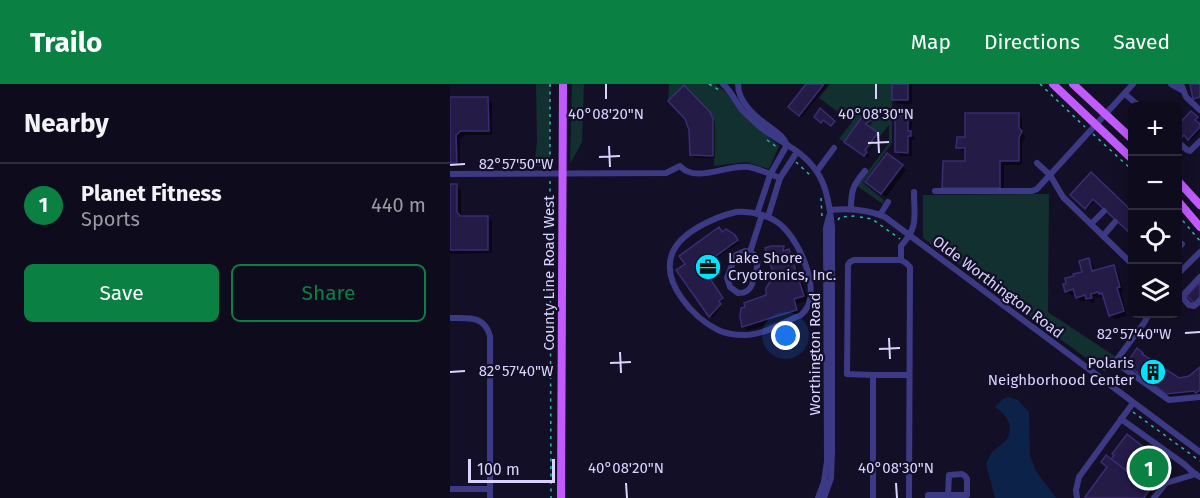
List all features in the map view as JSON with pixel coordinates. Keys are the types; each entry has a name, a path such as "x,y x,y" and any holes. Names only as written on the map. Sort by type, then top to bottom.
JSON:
{"main road":[{"name":"County Line Road West","path":"561,498 563,84"},
{"path":"1053,84 1129,156"},
{"path":"1073,84 1128,135"},
{"path":"1182,185 1200,205"},
{"path":"1182,206 1200,227"}],"street":[{"name":"Worthington Road","path":"723,84 742,110 760,127 797,152 817,171 825,188 832,227 832,468 828,490 824,498"},
{"name":"Worthington Road","path":"738,84 738,92 748,107 762,122 785,139 787,145"},
{"path":"935,191 1032,191 1037,189 1133,84"},
{"path":"1171,84 1181,87 1186,97 1200,110"},
{"path":"1125,94 1134,102"},
{"path":"1182,146 1190,151 1200,141"},
{"path":"763,216 770,175 787,145"},
{"path":"817,171 834,148"},
{"path":"750,252 780,178 797,152"},
{"path":"1037,163 1050,175 1063,197 1128,260"},
{"path":"450,174 666,173 680,166 684,171 698,174 748,167 780,178"},
{"path":"851,209 852,190 865,171"},
{"path":"901,260 901,246 914,227 914,192"},
{"path":"880,215 888,202"},
{"name":"Olde Worthington Road","path":"830,210 860,209 880,215 1200,452"},
{"name":"Worthington Road","path":"818,498 824,482 827,461 826,228 830,210"},
{"path":"1091,224 1104,211"},
{"path":"736,212 753,212 763,216 782,226 796,243 807,268 811,286 810,303 801,315 764,331 751,335 730,334 711,326 686,303 672,282 670,273 672,254 683,239 714,219 736,212"},
{"path":"1103,236 1115,222"},
{"path":"740,252 750,252 756,257 758,266 750,288 747,291 738,292 730,287 727,278 736,255 740,252"},
{"path":"1182,270 1200,252"},
{"path":"909,375 847,374 848,265 850,262 854,260 901,260 910,267 909,498"},
{"path":"1200,277 1183,298 1189,305 1194,306 1200,301"},
{"path":"450,318 472,318 483,323 490,336 490,498"},
{"path":"1147,318 1115,362 1169,400 1200,397"},
{"path":"873,375 873,498"},
{"path":"1077,498 1079,477 1133,403"},
{"path":"1121,419 1198,475"},
{"path":"928,498 928,495 948,495 968,495 965,476 962,474 949,475 948,495"},
{"path":"1154,498 1166,483 1198,475"},
{"path":"450,489 490,489"}],"path":[{"path":"550,84 550,498"},
{"path":"796,161 816,182"},
{"path":"820,192 822,221"},
{"path":"1182,220 1200,241"},
{"path":"1129,409 1200,461"}],"green space":[{"path":"536,84 550,84 550,167 534,166 537,143"},
{"path":"572,84 584,84 582,142 570,164"},
{"path":"669,84 714,84 725,91 748,120 779,146 769,169 746,162 714,166 713,119 710,112 684,85 668,101"},
{"path":"830,84 892,84 892,143 863,183 884,200 883,204 857,186 889,143 889,125 867,152 865,150 878,133 866,124 870,119 865,114 844,142 839,139 852,122 819,98"},
{"path":"1049,194 1048,312 1116,357 1105,372 923,238 923,195"}],"water":[{"path":"1008,397 1018,400 1029,412 1030,455 1036,471 1056,498 995,498 986,464 992,452 1004,442 1010,431 1009,422 995,407"}],"building":[{"path":"806,84 824,84 799,116 788,107"},
{"path":"892,84 908,84 908,100 892,100"},
{"path":"1190,84 1200,84 1200,97 1193,99"},
{"path":"684,85 710,112 713,119 713,156 690,155 689,130 685,119 668,101"},
{"path":"450,97 488,97 489,131 461,131 456,135 457,163 450,163"},
{"path":"820,108 835,121 831,126 823,120 821,123 814,117"},
{"path":"1191,111 1198,117 1195,120 1200,127 1188,140 1184,135 1182,137 1182,121"},
{"path":"965,113 1019,113 1019,128 1022,131 1019,138 1019,161 1000,161 1000,188 942,188 943,161 965,161 965,148 956,148 957,137 965,137"},
{"path":"864,114 871,119 866,124 878,133 865,150 867,152 864,156 844,142"},
{"path":"895,115 908,115 908,131 911,131 911,136 908,136 908,153 895,152"},
{"path":"887,153 903,165 881,194 865,182"},
{"path":"1091,172 1128,207 1128,231 1093,199 1085,209 1070,195"},
{"path":"450,184 457,184 457,212 460,216 488,216 488,250 450,250"},
{"path":"719,227 722,232 726,229 735,235 738,240 713,258 716,266 709,277 723,298 719,301 721,304 709,317 676,270 685,264 679,256"},
{"path":"784,246 783,251 789,249 804,296 794,299 797,310 742,327 740,317 741,308 745,307 744,303 766,295 766,288 775,278 765,248"},
{"path":"1089,258 1092,271 1114,265 1120,287 1117,288 1124,311 1109,316 1102,293 1091,294 1092,298 1086,299 1085,295 1076,298 1073,289 1065,292 1063,284 1066,284 1065,278 1082,272 1079,261"},
{"path":"1200,282 1200,297 1194,303 1187,296"},
{"name":"Polaris Neighborhood Center","path":"1137,348 1142,354 1179,378 1189,376 1200,367 1200,390 1196,393 1194,391 1166,394 1126,364"},
{"path":"1127,434 1168,466 1150,489 1111,459 1114,455 1112,454"},
{"path":"1106,455 1150,489 1144,498 1085,497 1107,467 1101,462"}],"place":[{"name":"Lake Shore Cryotronics, Inc.","path":"708,267"},
{"name":"Polaris Neighborhood Center","path":"1153,372"},
{"name":"Planet Fitness","path":"1149,468"}]}
